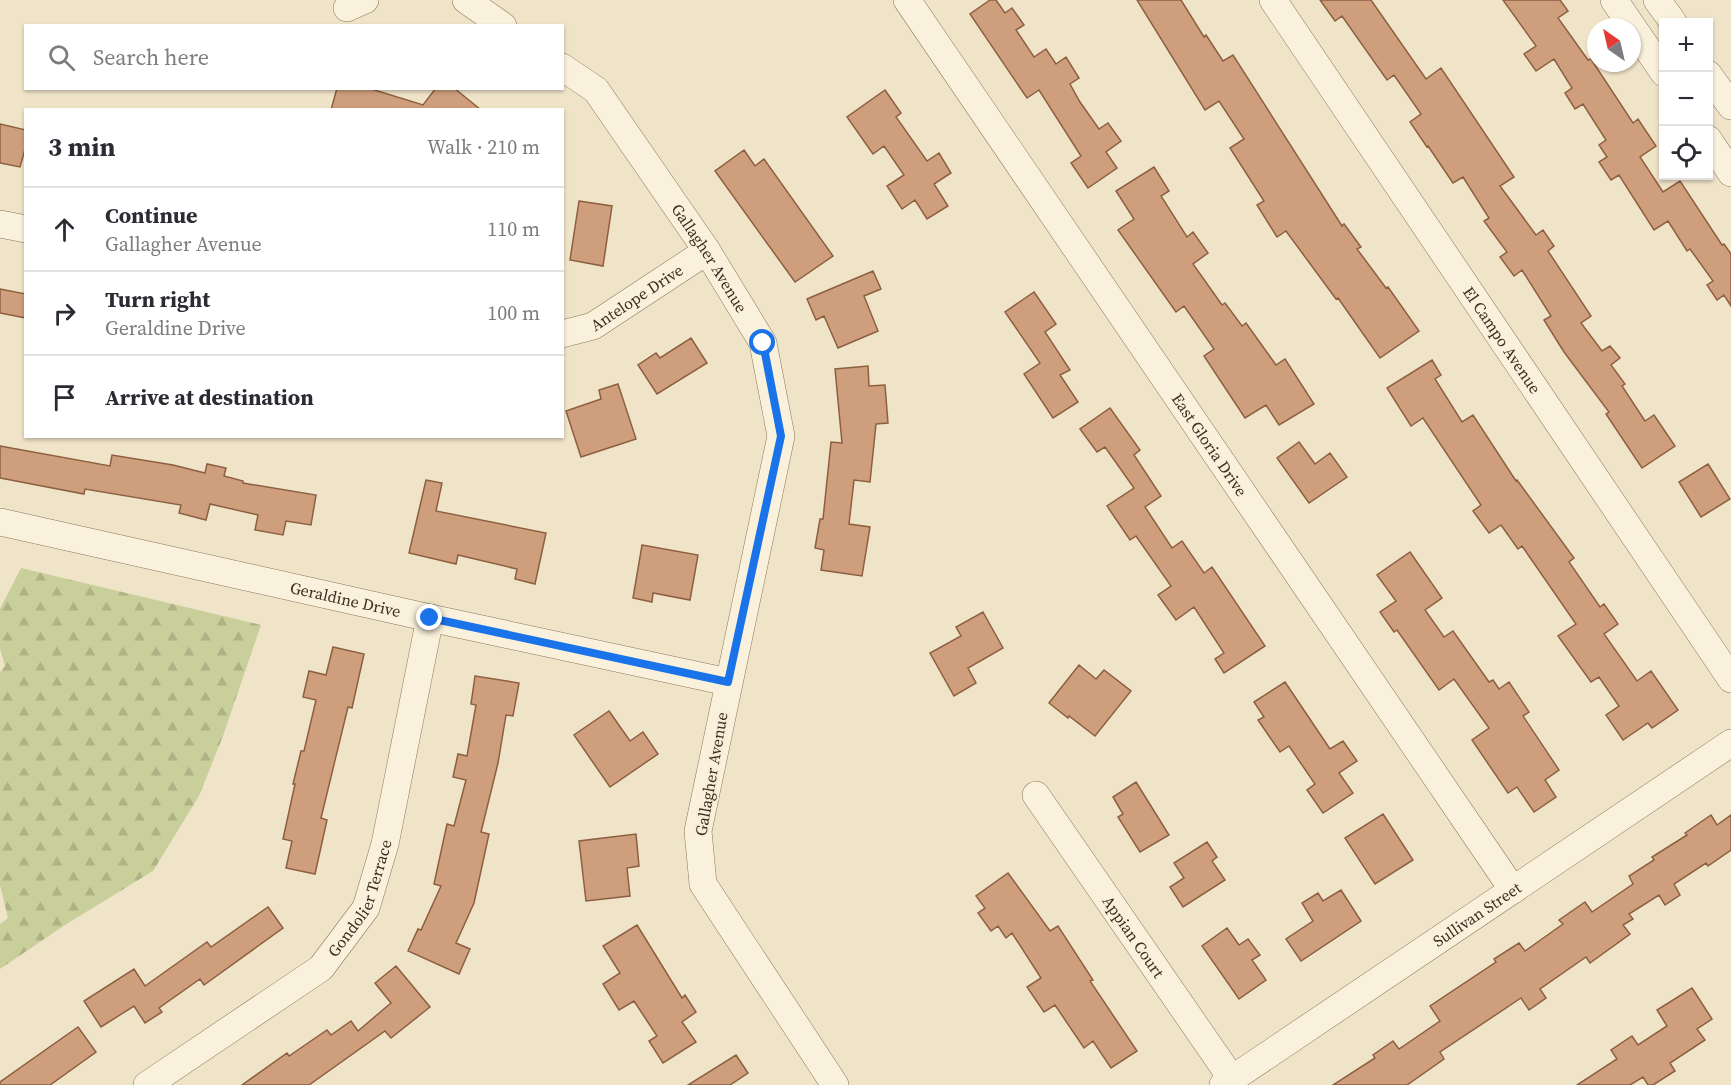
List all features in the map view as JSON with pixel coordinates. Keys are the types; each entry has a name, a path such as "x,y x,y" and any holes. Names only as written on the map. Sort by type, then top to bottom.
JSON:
{"street":[{"path":"466,0 500,24"},
{"name":"East Gloria Drive","path":"907,0 1513,890"},
{"name":"El Campo Avenue","path":"1273,0 1731,679"},
{"path":"1614,0 1663,72"},
{"path":"1657,0 1670,18"},
{"name":"Gallagher Avenue","path":"564,68 596,90 707,251 763,343 781,436 698,831 703,884 835,1085"},
{"path":"1713,81 1731,106"},
{"path":"1713,146 1731,173"},
{"path":"0,224 24,229"},
{"name":"Antelope Drive","path":"564,333 593,326 707,251"},
{"name":"Geraldine Drive","path":"0,522 728,682"},
{"name":"Gondolier Terrace","path":"147,1085 321,968 366,908 385,844 430,618"},
{"name":"Sullivan Street","path":"1227,1082 1731,742"},
{"name":"Appian Court","path":"1036,795 1227,1082"}],"green space":[{"path":"21,568 261,625 223,736 199,796 153,871 65,925 0,969 0,924 8,918 0,885 0,672 5,666 0,649 0,609"}],"building":[{"path":"990,0 996,0 1005,13 1012,8 1024,25 1016,30 1034,57 1046,49 1056,64 1066,57 1079,78 1070,84 1080,102 1099,129 1108,123 1121,141 1106,152 1117,168 1088,188 1071,163 1081,156 1039,90 1027,98 970,14"},
{"path":"1137,0 1181,0 1204,37 1206,35 1223,61 1233,55 1342,226 1344,224 1361,247 1357,249 1386,288 1388,287 1419,331 1380,358 1338,298 1336,299 1286,231 1277,237 1257,205 1264,201 1230,148 1244,139 1219,101 1205,110"},
{"path":"1320,0 1371,0 1426,79 1441,68 1514,177 1500,186 1536,235 1543,230 1554,246 1548,251 1591,316 1581,323 1602,351 1610,346 1620,358 1611,365 1625,384 1622,386 1645,421 1654,415 1675,446 1642,468 1606,414 1609,412 1564,352 1544,320 1551,316 1522,270 1514,276 1500,257 1507,252 1484,221 1489,218 1463,177 1453,183 1410,122 1421,114 1394,75 1387,80 1342,16 1335,21"},
{"path":"1503,0 1560,0 1568,11 1558,18 1587,59 1587,72 1600,72 1633,123 1638,119 1656,146 1640,157 1663,192 1680,181 1722,245 1724,244 1731,254 1731,306 1724,295 1717,300 1707,285 1713,281 1690,249 1687,251 1668,221 1654,230 1619,175 1611,180 1599,162 1607,157 1599,145 1606,140 1583,104 1575,109 1565,93 1572,88 1554,59 1536,71 1524,54 1536,46"},
{"path":"336,90 374,90 423,105 434,90 456,90 479,108 332,108"},
{"path":"885,90 901,113 896,117 927,161 939,153 951,173 934,184 948,206 927,219 915,200 902,209 887,186 904,175 884,146 873,154 847,117"},
{"path":"0,124 24,130 24,153 20,167 0,163"},
{"path":"744,150 755,166 764,159 833,256 795,282 715,171"},
{"path":"1154,167 1169,191 1161,196 1187,237 1193,232 1208,253 1193,264 1222,305 1225,303 1242,326 1246,323 1276,365 1285,359 1314,404 1279,425 1266,405 1245,418 1204,356 1214,349 1184,306 1176,312 1118,230 1134,219 1116,191"},
{"path":"579,201 612,206 603,266 570,260"},
{"path":"873,271 881,289 864,296 878,331 838,348 824,316 816,320 807,299"},
{"path":"0,289 24,294 24,318 0,313"},
{"path":"1034,292 1056,324 1045,332 1070,370 1060,375 1078,402 1053,418 1024,374 1040,363 1005,312"},
{"path":"691,338 707,363 657,394 638,365 656,353 660,358"},
{"path":"1432,360 1441,375 1435,379 1462,422 1473,415 1516,481 1574,558 1569,562 1600,607 1604,604 1618,624 1604,634 1637,681 1651,671 1678,710 1652,728 1648,723 1623,740 1606,715 1619,706 1599,677 1591,682 1558,636 1576,624 1522,546 1518,549 1501,525 1489,533 1473,511 1481,505 1423,418 1411,426 1387,388"},
{"path":"868,366 869,386 885,385 888,423 876,424 870,482 854,480 849,524 870,527 862,576 821,570 824,550 815,548 820,519 823,519 831,442 842,443 835,369"},
{"path":"618,384 636,439 581,457 566,411 601,399 599,390"},
{"path":"1110,408 1140,450 1134,455 1161,496 1145,507 1172,548 1182,541 1204,573 1212,567 1265,646 1224,673 1215,659 1224,653 1194,607 1176,620 1158,595 1171,586 1136,536 1130,540 1107,506 1134,488 1105,447 1097,452 1080,429"},
{"path":"1299,442 1315,464 1330,453 1347,477 1309,503 1277,458"},
{"path":"0,446 110,466 112,455 205,473 207,464 226,468 224,476 243,481 243,483 316,495 311,525 286,521 283,535 255,530 258,515 210,504 206,520 179,513 181,505 85,489 84,494 0,478"},
{"path":"1708,464 1730,499 1701,517 1679,482"},
{"path":"426,480 442,483 436,511 546,533 535,584 515,579 517,569 458,555 456,564 409,553"},
{"path":"642,545 698,555 690,600 653,593 652,602 633,598"},
{"path":"1410,552 1442,598 1425,610 1444,637 1453,631 1489,682 1493,680 1499,689 1509,682 1529,712 1523,716 1559,770 1545,780 1556,797 1534,812 1517,787 1508,793 1472,740 1489,728 1454,679 1439,690 1397,630 1394,632 1380,612 1396,601 1377,575"},
{"path":"983,612 1003,648 968,668 976,683 954,696 930,653 961,636 956,627"},
{"path":"333,647 364,654 352,708 348,707 321,818 327,820 315,874 286,868 292,841 283,839 295,784 293,784 301,751 304,751 316,700 303,697 309,671 326,675"},
{"path":"1079,665 1096,679 1104,670 1131,691 1095,736 1049,703"},
{"path":"475,676 519,683 513,716 506,715 498,763 481,832 489,834 474,903 456,943 470,949 459,974 408,951 418,929 421,930 441,886 434,884 447,824 454,826 466,780 453,777 458,754 467,756 476,705 471,704"},
{"path":"1285,682 1330,749 1343,741 1357,761 1339,773 1353,793 1323,813 1307,790 1315,784 1289,746 1280,752 1258,720 1264,717 1254,702"},
{"path":"609,711 630,741 643,732 658,754 610,787 574,735"},
{"path":"1136,782 1169,835 1140,852 1118,817 1123,814 1113,797"},
{"path":"1383,814 1413,860 1375,884 1345,838"},
{"path":"1711,815 1717,825 1731,815 1731,850 1708,866 1706,863 1674,884 1680,895 1665,905 1659,895 1629,914 1633,919 1623,925 1630,934 1590,963 1586,957 1540,989 1546,998 1529,1010 1521,998 1440,1052 1444,1059 1407,1085 1333,1085 1375,1058 1373,1055 1393,1041 1399,1049 1440,1021 1430,1006 1496,962 1494,959 1519,943 1525,951 1563,924 1559,920 1585,902 1592,912 1633,884 1629,876 1654,860 1652,857 1687,835 1685,833"},
{"path":"636,834 639,866 627,868 630,896 586,901 579,841"},
{"path":"1207,842 1217,857 1212,861 1225,880 1183,907 1170,887 1184,878 1174,863"},
{"path":"1008,873 1050,931 1058,926 1093,980 1090,981 1137,1051 1111,1068 1093,1041 1084,1048 1055,1005 1044,1012 1027,987 1041,978 1012,933 1006,938 998,926 991,931 978,913 985,908 976,896"},
{"path":"1341,890 1361,921 1301,961 1286,939 1313,921 1302,903 1318,893 1323,901"},
{"path":"268,907 283,928 204,985 200,979 159,1008 162,1012 145,1023 134,1006 101,1027 84,1001 134,969 145,986 207,942 211,947"},
{"path":"637,925 682,998 685,995 696,1012 682,1022 696,1042 663,1063 649,1041 657,1036 634,1001 619,1010 603,984 620,973 603,946"},
{"path":"1227,928 1239,945 1248,939 1260,955 1252,960 1266,980 1239,999 1202,946"},
{"path":"396,966 430,1007 391,1038 385,1031 309,1085 242,1085 287,1053 289,1056 327,1030 331,1035 351,1021 358,1031 391,1003 375,983"},
{"path":"1692,988 1712,1019 1697,1029 1705,1040 1670,1063 1675,1071 1653,1085 1648,1085 1643,1077 1630,1085 1577,1085 1617,1059 1611,1050 1632,1036 1638,1045 1667,1026 1657,1010"},
{"path":"78,1027 96,1052 50,1085 0,1085 0,1082"},
{"path":"736,1055 748,1073 730,1085 688,1085"}],"route":[{"path":"430,618 728,682 781,436 763,343"}]}
